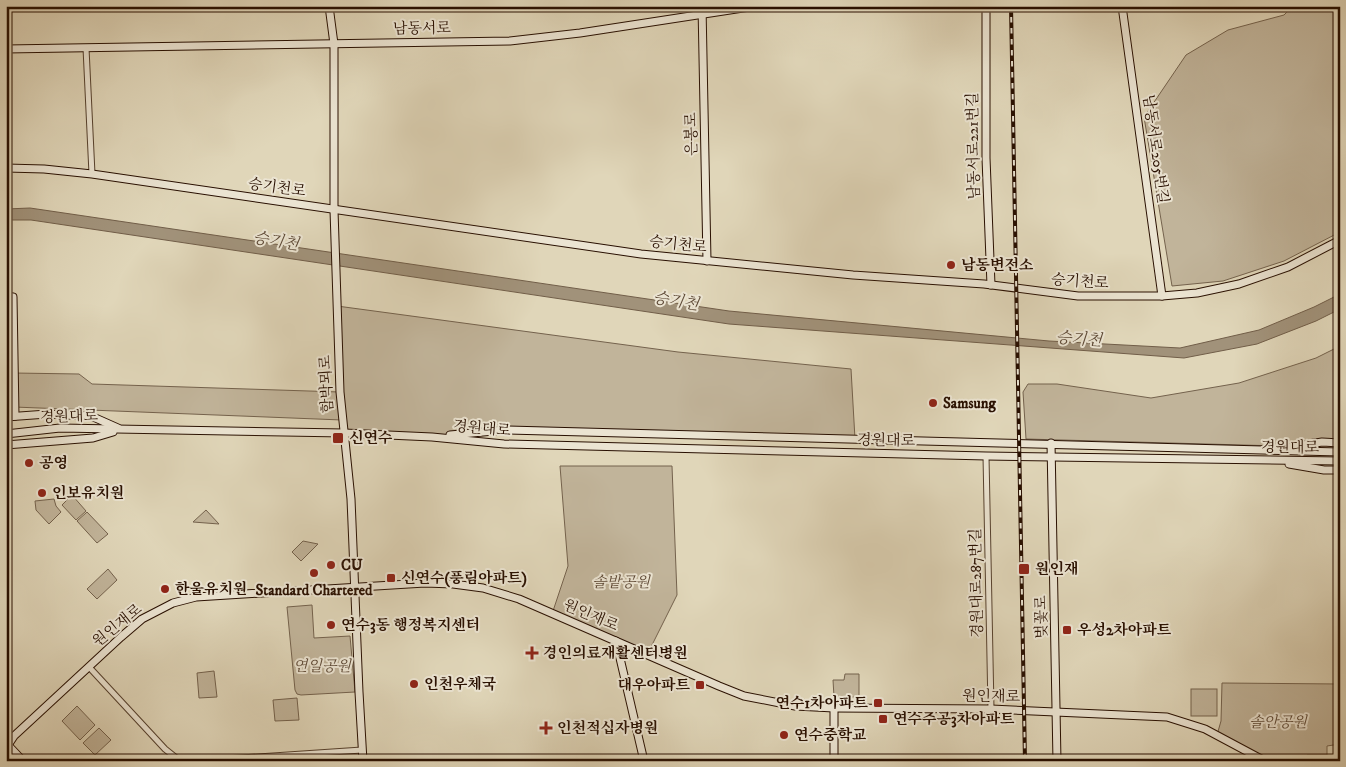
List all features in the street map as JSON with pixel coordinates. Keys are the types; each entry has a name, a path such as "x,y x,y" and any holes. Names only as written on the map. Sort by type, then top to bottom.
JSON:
{"main road":[{"name":"함박뫼로","path":"329,6 334,44 334,221 340,392 350,499 358,692 363,761"},
{"name":"남동서로","path":"6,49 510,41 580,33 703,10 756,6"},
{"name":"남동서로221번길","path":"986,6 986,158 991,286"},
{"name":"남동서로205번길","path":"1122,6 1162,296"},
{"name":"은봉로","path":"703,10 707,261"},
{"name":"승기천로","path":"6,168 44,169 92,174 593,248 707,261 991,286 1078,296 1162,296 1197,293 1239,284 1288,268 1340,240"},
{"path":"6,296 13,297 15,416"},
{"path":"6,417 47,414 91,416 120,429"},
{"name":"경원대로","path":"6,434 60,428 344,433 432,437 504,444 986,456 1340,461"},
{"path":"6,445 93,438 120,429"},
{"name":"경원대로","path":"432,437 505,430 1340,452"},
{"path":"1268,450 1322,442 1340,443"},
{"name":"벚꽃로","path":"1051,443 1057,761"},
{"path":"1269,460 1324,470 1340,470"},
{"name":"원인재로","path":"7,745 14,736 142,619 173,603 196,597 425,583 483,588 519,599 744,696 795,706 834,708 991,710 1167,717 1205,729 1265,761"},
{"path":"616,641 644,761"},
{"path":"834,708 834,761"},
{"path":"7,745 23,761"}],"street":[{"path":"86,48 92,174"},
{"name":"경원대로287번길","path":"986,456 991,710"},
{"path":"88,667 165,749 180,761"},
{"path":"196,761 362,750"}],"green space":[{"path":"1293,6 1340,6 1340,232 1284,261 1223,281 1172,286 1144,117 1186,55 1228,30 1284,15"},
{"path":"337,306 678,352 851,369 855,439 505,430 432,437 344,433"},
{"path":"1340,346 1340,440 1313,439 1279,446 1026,439 1023,392 1028,384 1057,384 1151,398 1239,383 1316,358"},
{"path":"14,373 79,374 92,384 340,392 342,420 6,408 6,378 14,377"},
{"name":"솔밭공원","path":"560,466 672,466 677,595 647,655 552,614 568,566"},
{"path":"72,495 86,511 76,520 62,505"},
{"path":"54,499 56,506 61,512 49,524 36,510 35,501"},
{"path":"206,510 219,524 193,522"},
{"path":"87,512 108,534 97,543 77,521"},
{"path":"303,541 318,544 301,561 292,552"},
{"path":"108,569 117,580 97,599 87,589"},
{"name":"연일공원","path":"312,605 314,638 350,636 355,692 301,695 297,694 295,690 287,607"},
{"path":"214,671 217,697 199,698 197,673"},
{"path":"845,674 859,674 859,697 834,697 833,680 844,680"},
{"name":"솔안공원","path":"1222,683 1340,684 1340,744 1327,746 1327,755 1307,755 1307,761 1265,761 1217,735 1221,721"},
{"path":"1191,689 1217,689 1217,716 1191,716"},
{"path":"297,698 299,720 275,721 273,700"},
{"path":"77,706 95,725 80,740 62,721"},
{"path":"99,728 111,740 95,755 83,743"}],"shaded area":[{"path":"30,208 729,311 1049,341 1180,348 1259,330 1340,294 1340,309 1316,321 1257,344 1184,358 729,324 31,220 6,220 6,209"}],"railway":[{"path":"1011,6 1025,761"}],"place":[{"name":"남동변전소","path":"951,265"},
{"name":"Samsung","path":"933,403"},
{"name":"신연수","path":"338,438"},
{"name":"공영","path":"29,463"},
{"name":"인보유치원","path":"42,493"},
{"name":"CU","path":"331,565"},
{"name":"원인재","path":"1024,569"},
{"name":"Standard Chartered","path":"314,573"},
{"name":"신연수(풍림아파트)","path":"391,578"},
{"name":"한울유치원","path":"165,589"},
{"name":"연수3동 행정복지센터","path":"331,625"},
{"name":"우성2차아파트","path":"1067,630"},
{"name":"경인의료재활센터병원","path":"532,653"},
{"name":"인천우체국","path":"414,684"},
{"name":"대우아파트","path":"700,685"},
{"name":"연수1차아파트","path":"878,703"},
{"name":"연수주공3차아파트","path":"883,719"},
{"name":"인천적십자병원","path":"546,728"},
{"name":"연수중학교","path":"784,735"}],"water label":[{"name":"승기천","path":"276,240"},
{"name":"승기천","path":"676,300"},
{"name":"승기천","path":"1079,338"}]}
